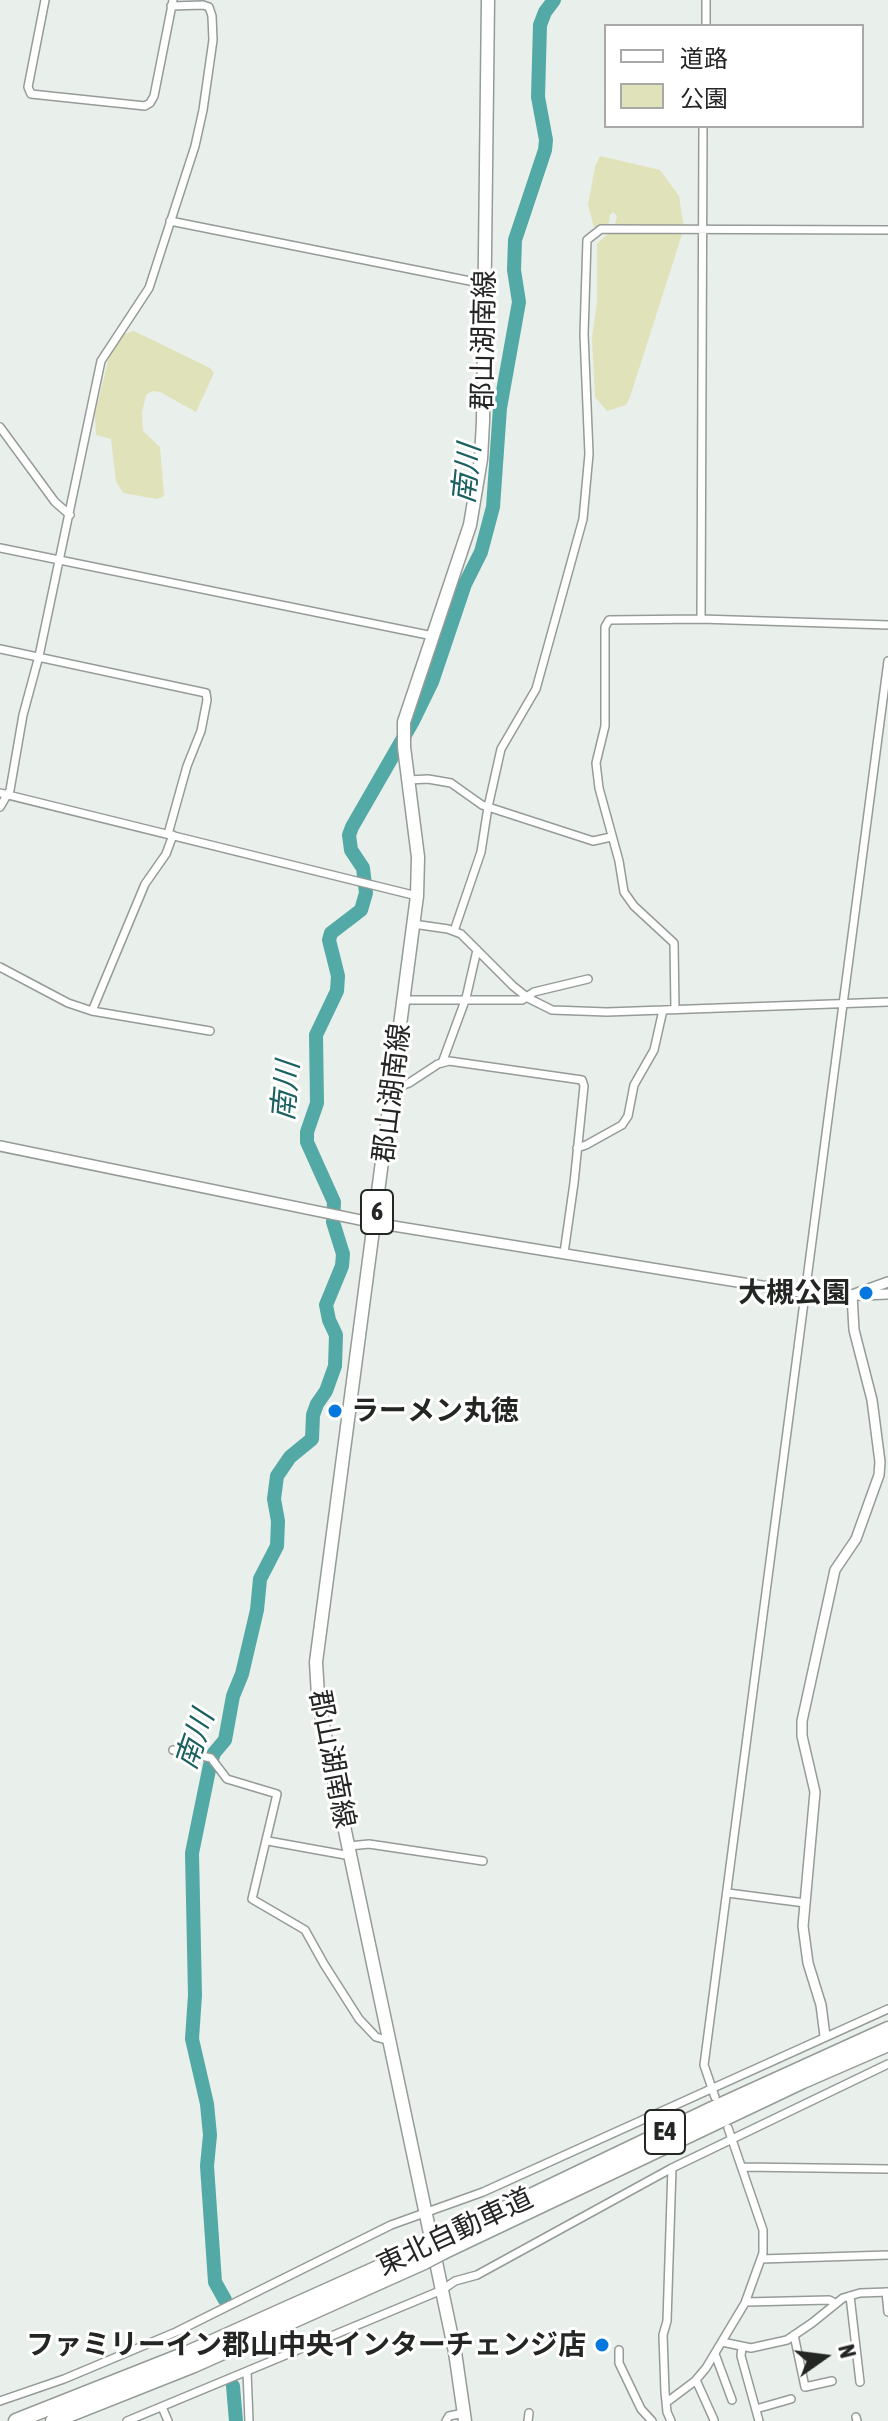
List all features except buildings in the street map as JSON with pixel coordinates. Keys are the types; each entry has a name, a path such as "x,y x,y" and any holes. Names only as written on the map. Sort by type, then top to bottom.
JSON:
{"highway":[{"name":"東北自動車道","path":"444,2245 710,2110 888,2029"},
{"name":"東北自動車道","path":"53,2421 194,2365 422,2255 888,2044"},
{"name":"東北自動車道","path":"16,2421 422,2255"}],"main road":[{"name":"郡山湖南線","path":"464,2417 442,2290 318,1696 316,1662 417,896 418,857 404,722 470,525 478,489 483,421 488,0"}],"street":[{"path":"0,807 4,794 10,790 23,715 60,561 101,361 149,288 195,146 214,32 209,7 172,3 154,96 145,106 31,94 28,87 45,0"},
{"path":"706,0 706,24"},
{"path":"701,619 703,128"},
{"path":"170,221 485,284"},
{"path":"454,931 481,852 501,749 536,689 583,519 589,454 584,334 586,243 591,235 601,229 888,230"},
{"path":"0,427 55,502 70,515"},
{"path":"0,548 434,637"},
{"path":"675,1010 674,943 628,898 622,886 619,861 596,769 605,726 605,627 609,620 701,619 888,625"},
{"path":"0,649 206,693 201,731 187,766 166,854 145,884 92,1011"},
{"path":"715,2097 704,2065 888,661"},
{"path":"408,780 451,783 488,807 593,841 611,837"},
{"path":"4,794 417,896"},
{"path":"413,924 454,931 467,939 528,998 546,1008 567,1011 675,1010 888,1002"},
{"path":"442,1063 465,1000 477,950"},
{"path":"0,967 68,1003 92,1011 210,1031"},
{"path":"404,1000 528,998 534,992 588,979"},
{"path":"577,1148 622,1125 628,1116 634,1085 654,1050 663,1010"},
{"path":"393,1089 449,1061 579,1078 584,1086 564,1253"},
{"path":"0,1146 375,1223 805,1293 888,1294"},
{"path":"852,1295 888,1282"},
{"path":"825,2036 821,2005 806,1951 805,1903 815,1792 802,1736 802,1721 835,1570 856,1539 879,1475 872,1400 854,1330 852,1295"},
{"path":"173,1750 211,1758 227,1779 277,1794 252,1899 305,1930 359,2019 376,2037 390,2041"},
{"path":"268,1841 350,1851 369,1844 483,1861"},
{"path":"728,1893 805,1903"},
{"path":"0,2401 64,2379 176,2332 391,2225 483,2192 888,2009"},
{"path":"127,2421 442,2290 455,2281 477,2275 672,2168 888,2064"},
{"path":"667,2402 696,2380 715,2354 746,2302 761,2259 765,2239 763,2230 728,2128"},
{"path":"743,2167 888,2169"},
{"path":"667,2419 663,2335 667,2321 672,2168"},
{"path":"761,2259 888,2255"},
{"path":"722,2342 751,2348 787,2340 835,2303 850,2296 887,2292 888,2312"},
{"path":"850,2296 860,2382"},
{"path":"746,2302 829,2300 835,2303"},
{"path":"794,2335 805,2387 832,2381"},
{"path":"742,2347 741,2356 759,2421"},
{"path":"619,2350 619,2363 641,2409 652,2421"},
{"path":"715,2354 732,2400"},
{"path":"247,2371 249,2421"},
{"path":"696,2380 714,2420"},
{"path":"756,2409 791,2399"},
{"path":"162,2407 168,2421"},
{"path":"446,2421 449,2416 464,2417"}],"green space":[{"path":"600,156 660,170 679,196 684,228 630,397 626,405 607,411 595,397 592,337 597,302 597,244 614,228 617,216 613,212 610,215 608,227 594,227 588,205"},
{"path":"134,331 210,368 214,373 196,412 160,392 152,391 146,395 142,412 143,431 160,447 164,496 157,499 123,493 116,481 111,439 96,435 95,414 109,357 124,334"}],"waterway":[{"name":"南川","path":"225,2300 215,2282 207,2166 210,2135 207,2104 192,2039 195,1995 192,1853 210,1765 214,1753 225,1740 233,1696 242,1674 257,1610 260,1579 277,1546 278,1521 274,1499 277,1476 290,1457 312,1439 313,1415 335,1366 336,1335 326,1305 342,1266 343,1254 333,1222 334,1202 307,1142 307,1132 317,1103 316,1035 337,991 338,976 329,940 331,933 361,910 366,893 363,868 351,850 349,835 432,682 465,584 481,552 493,507 500,408 519,302 514,270 515,240 546,140 538,97 540,25 554,0"},
{"name":"南川","path":"233,2386 236,2421"}],"place":[{"name":"大槻公園","path":"866,1293"},
{"name":"ラーメン丸徳","path":"335,1411"},
{"name":"ファミリーイン郡山中央インターチェンジ店","path":"602,2345"}]}
